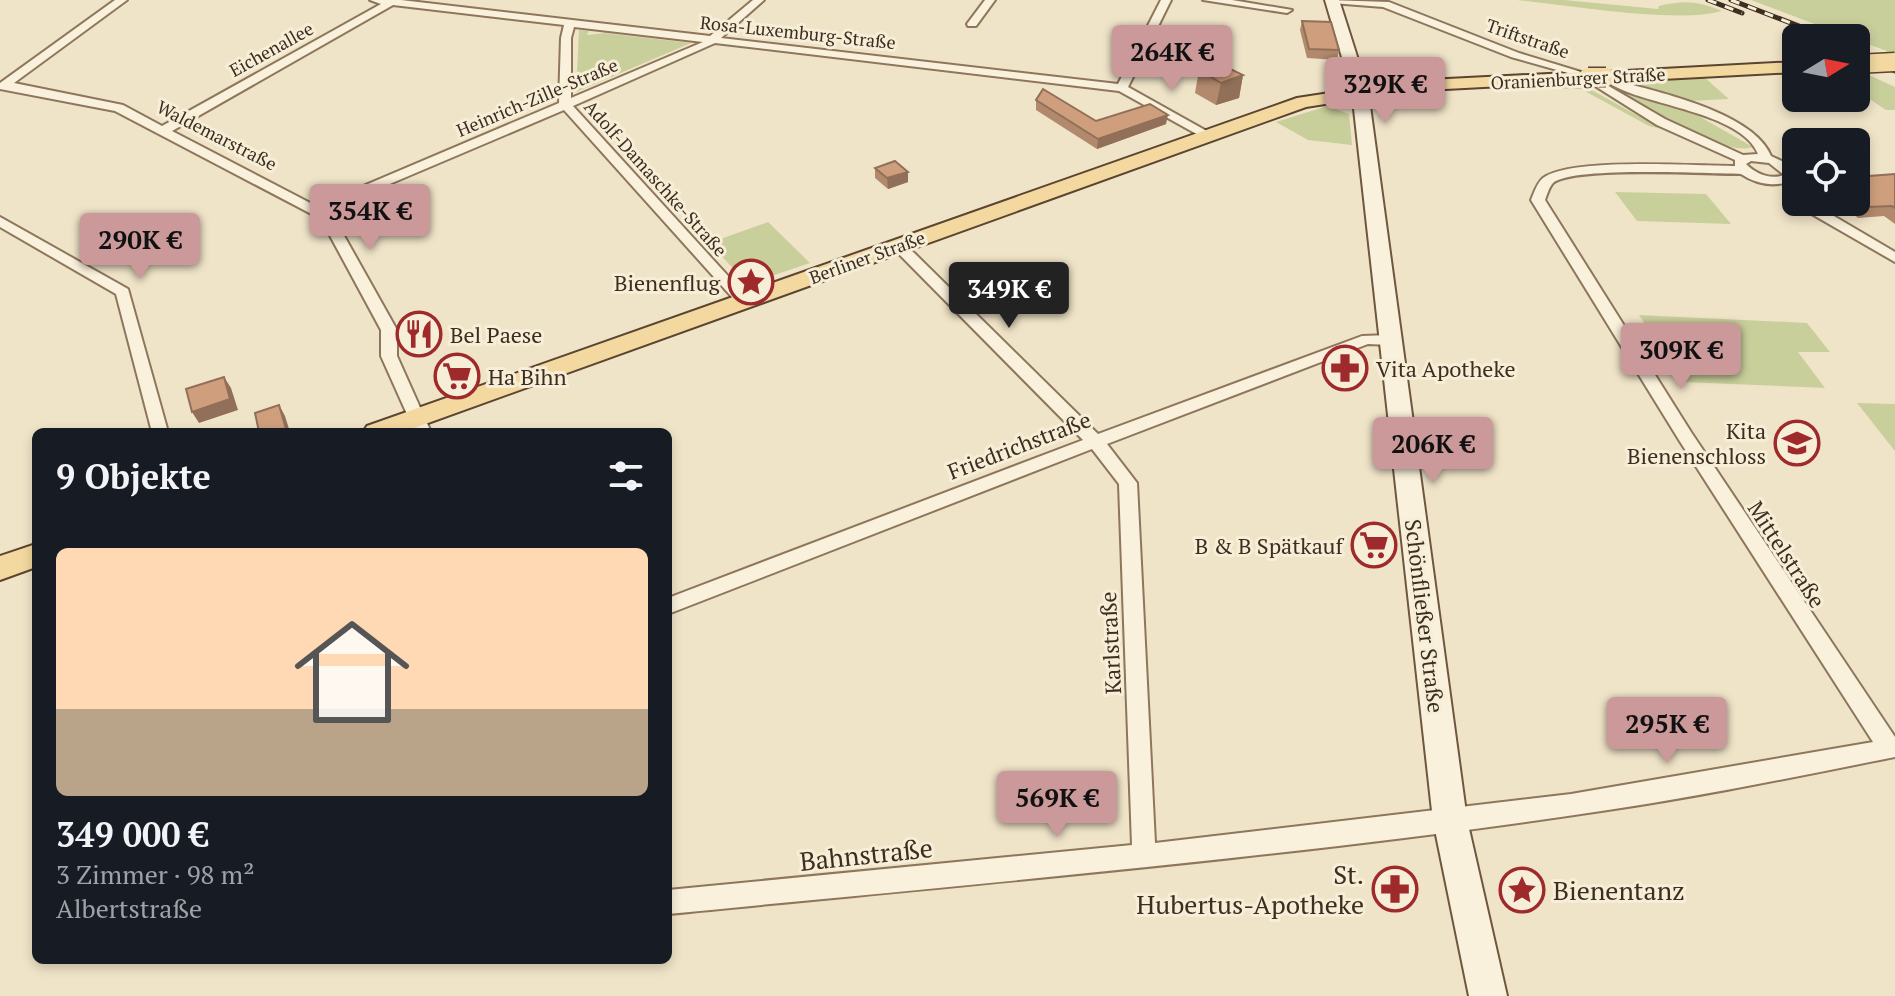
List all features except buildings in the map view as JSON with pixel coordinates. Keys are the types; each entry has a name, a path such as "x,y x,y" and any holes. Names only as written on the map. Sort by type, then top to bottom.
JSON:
{"main road":[{"name":"Schönfließer Straße","path":"1332,0 1360,91 1450,820 1488,996"},
{"path":"1870,63 1895,62"},
{"name":"Oranienburger Straße","path":"1360,91 1782,68"},
{"name":"Berliner Straße","path":"398,428 421,424 898,245 1206,134 1303,102 1360,91"},
{"path":"0,568 32,556"}],"street":[{"path":"3,86 122,0"},
{"name":"Rosa-Luxemburg-Straße","path":"375,0 1122,88 1206,134"},
{"name":"Heinrich-Zille-Straße","path":"317,210 713,41 759,0"},
{"path":"972,24 990,0"},
{"path":"1122,88 1166,0"},
{"path":"1208,0 1287,10"},
{"name":"Triftstraße","path":"1332,0 1385,4 1506,52 1704,112 1757,140 1764,147 1766,159"},
{"name":"Eichenallee","path":"164,130 393,1"},
{"name":"Adolf-Damaschke-Straße","path":"570,24 566,38 565,104 744,302"},
{"path":"1593,78 1661,122 1742,164 1756,177 1782,180"},
{"name":"Waldemarstraße","path":"3,86 111,105 326,216 386,325 389,356 421,424"},
{"path":"1742,164 1766,159 1782,165"},
{"name":"Mittelstraße","path":"1742,164 1575,172 1546,182 1538,200 1685,436 1892,748"},
{"path":"1777,181 1782,186"},
{"path":"1825,216 1895,258"},
{"path":"0,221 123,292 159,428"},
{"name":"Karlstraße","path":"898,245 1095,441 1128,483 1144,855"},
{"name":"Friedrichstraße","path":"672,604 1367,339 1390,340"},
{"name":"Bahnstraße","path":"672,902 1144,855 1574,805 1892,748"}],"green space":[{"path":"1517,0 1564,0 1658,9 1668,4 1691,2 1722,11 1651,15"},
{"path":"1751,0 1895,0 1895,55 1887,56 1887,51 1870,45 1870,24 1815,24"},
{"path":"579,30 589,31 587,35 604,33 691,43 576,92"},
{"path":"1870,75 1895,87 1895,110 1886,110 1870,99"},
{"path":"1704,77 1729,99 1690,101 1622,81"},
{"path":"1579,83 1662,129 1649,126 1581,89 1479,87"},
{"path":"1614,88 1688,110 1753,147 1723,145 1704,137"},
{"path":"1327,106 1349,114 1352,145 1308,140 1276,122"},
{"path":"1615,192 1706,194 1731,224 1637,221"},
{"path":"768,222 810,263 748,284 709,243"},
{"path":"1639,315 1807,323 1830,352 1798,352 1825,388 1683,382"},
{"path":"1857,403 1895,404 1895,451"}],"railway":[{"path":"1708,0 1742,13"},
{"path":"1731,0 1794,24"},
{"path":"1870,61 1895,71"}],"place":[{"name":"Bienenflug","path":"751,282"},
{"name":"Bel Paese","path":"419,334"},
{"name":"Vita Apotheke","path":"1345,368"},
{"name":"Ha Bihn","path":"457,376"},
{"name":"Kita Bienenschloss","path":"1797,443"},
{"name":"B & B Spätkauf","path":"1374,545"},
{"name":"St. Hubertus-Apotheke","path":"1395,889"},
{"name":"Bienentanz","path":"1522,890"}]}
